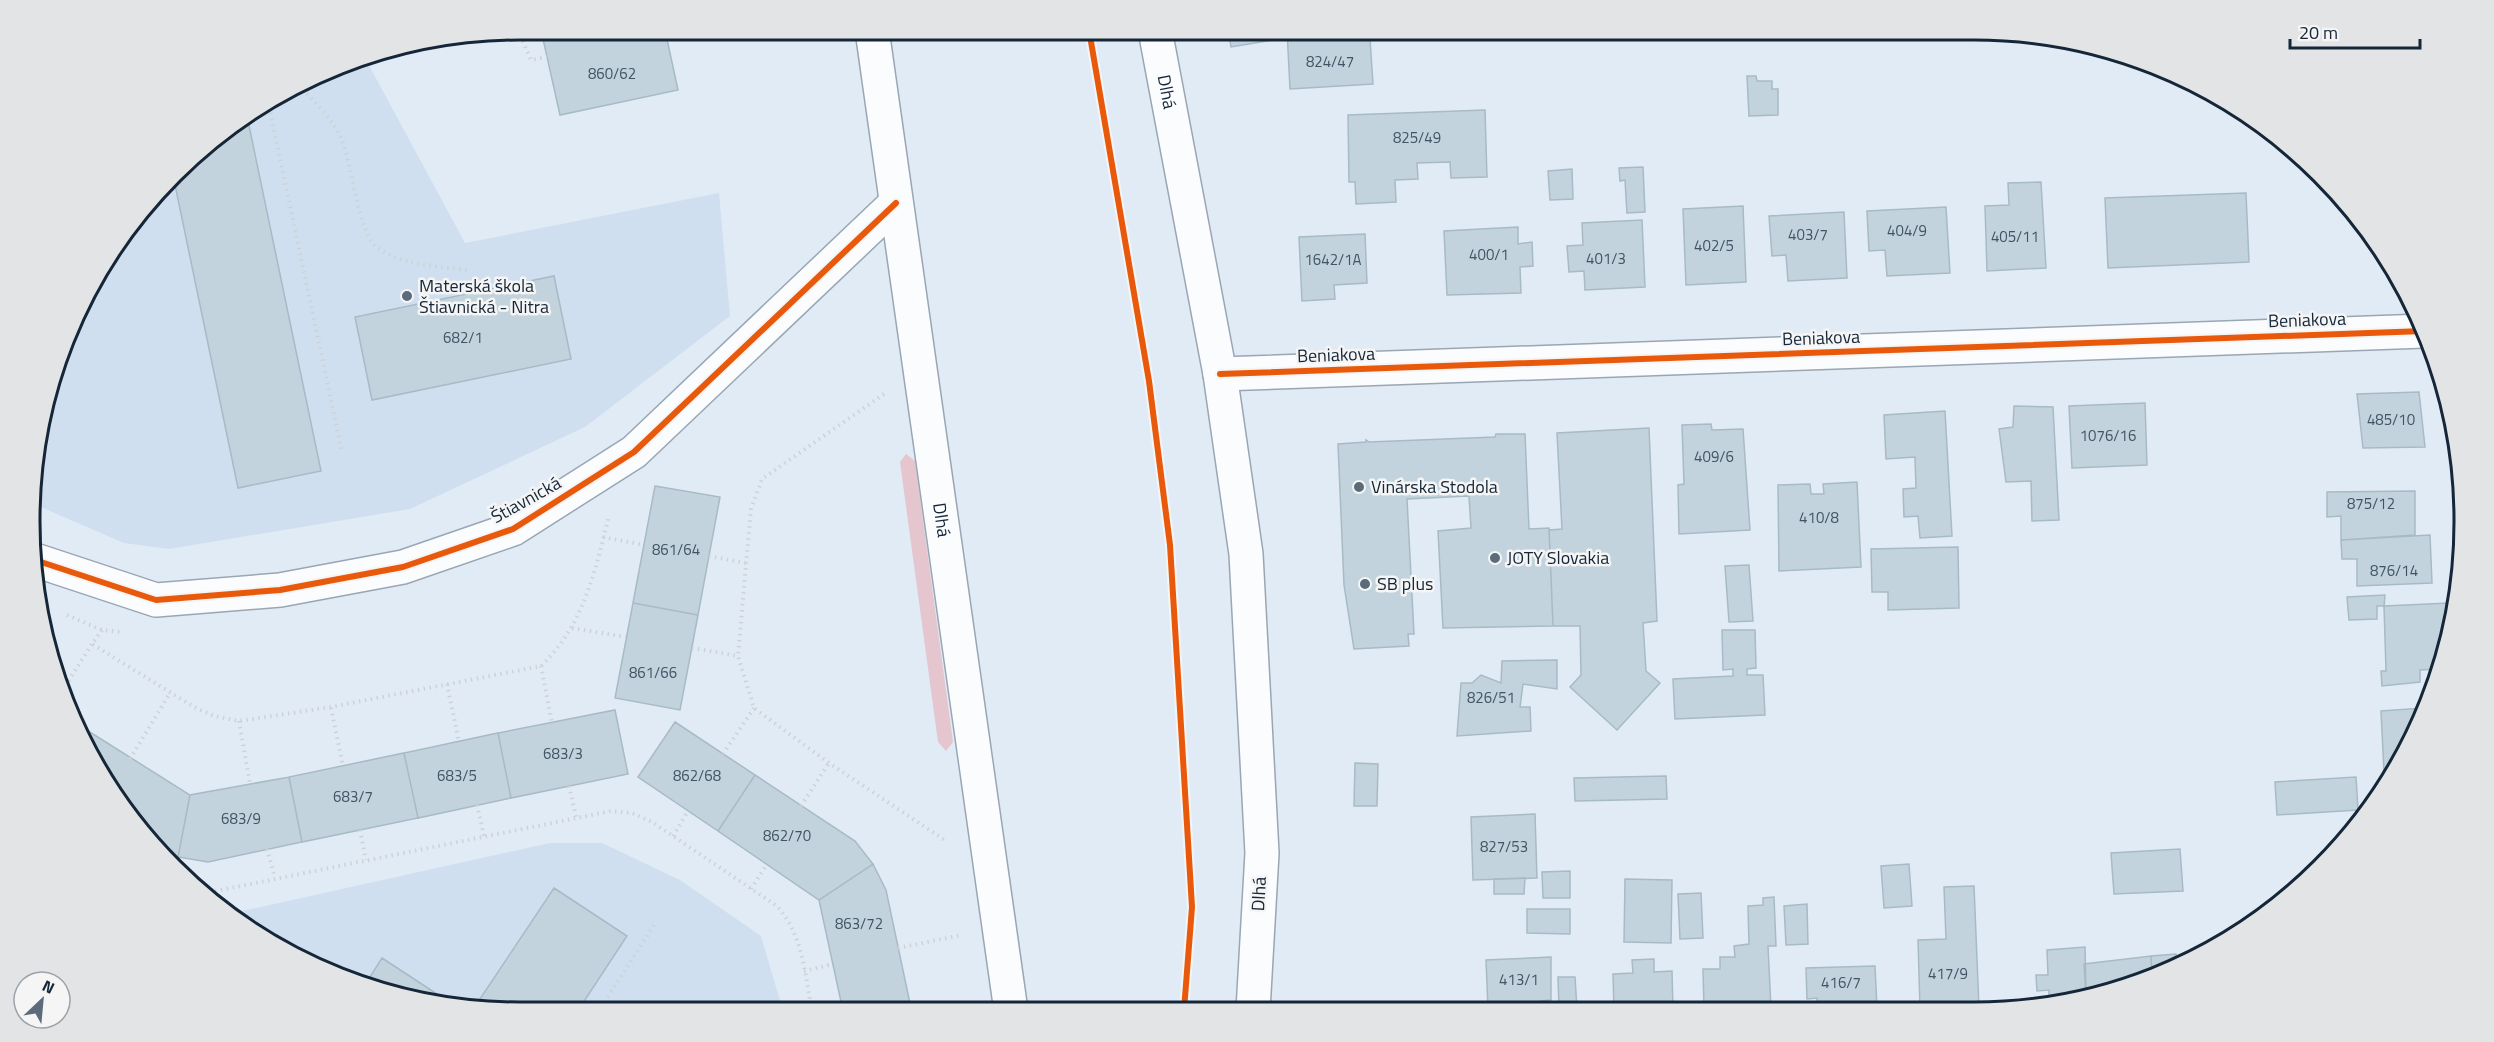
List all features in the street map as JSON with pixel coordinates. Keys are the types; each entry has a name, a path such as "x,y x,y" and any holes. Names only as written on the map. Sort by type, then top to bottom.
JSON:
{"street":[{"name":"Dlhá","path":"873,40 1010,1002"},
{"name":"Dlhá","path":"1157,40 1220,374 1246,554 1262,853 1253,1002"},
{"name":"Štiavnická","path":"43,563 156,600 280,590 403,567 513,529 634,452 896,203"},
{"name":"Beniakova","path":"1220,374 2414,331"}],"path":[{"path":"522,40 531,60 547,57"},
{"path":"305,92 332,122 341,138 362,220 376,247 402,262 467,270"},
{"path":"270,111 342,453"},
{"path":"885,393 762,479 751,509 738,656 754,708 829,763 953,846"},
{"path":"92,644 170,693 214,716 239,721 331,707 541,666 558,650 572,628 590,590 609,515"},
{"path":"603,537 644,545"},
{"path":"709,556 746,562"},
{"path":"572,628 626,637"},
{"path":"68,681 102,630"},
{"path":"692,648 738,656"},
{"path":"541,666 552,723"},
{"path":"447,684 459,742"},
{"path":"130,759 170,693"},
{"path":"331,707 343,766"},
{"path":"723,754 754,708"},
{"path":"239,721 250,784"},
{"path":"801,806 829,763"},
{"path":"569,786 576,817"},
{"path":"477,805 484,836"},
{"path":"215,891 576,817 610,811 632,813 673,836 777,906 790,920 798,939 810,1002"},
{"path":"673,836 688,811"},
{"path":"360,830 366,860"},
{"path":"267,849 275,878"},
{"path":"751,889 767,864"},
{"path":"605,1002 654,926"},
{"path":"898,948 973,933"},
{"path":"804,971 833,964"}],"shaded area":[{"name":"Materská škola Štiavnická - Nitra","path":"369,65 465,243 719,193 730,316 585,427 410,509 169,549 124,543 41,507 50,427 66,367 90,308 121,254 140,228 181,181 204,160 254,121 281,105 308,90"},
{"path":"906,454 915,461 953,742 946,751 938,742 900,462"},
{"path":"550,843 602,843 680,880 761,936 780,1002 521,1002 427,992 367,976 337,965 281,937 241,911"}],"building":[{"path":"543,40 667,40 678,90 560,115"},
{"path":"1230,40 1273,40 1231,47"},
{"path":"1288,40 1370,40 1373,84 1290,89"},
{"path":"1747,76 1756,76 1757,81 1772,81 1772,89 1778,89 1778,115 1749,116"},
{"path":"1485,110 1487,177 1451,178 1450,162 1417,163 1418,179 1395,180 1396,202 1356,204 1355,182 1349,182 1348,115"},
{"path":"249,125 321,471 238,488 175,187 204,160"},
{"path":"1643,167 1645,212 1627,213 1625,180 1620,181 1619,168"},
{"path":"1572,169 1573,199 1550,200 1548,171"},
{"path":"2041,182 2046,268 1987,271 1985,206 2009,205 2008,183"},
{"path":"2246,193 2249,262 2108,268 2105,198"},
{"path":"1743,206 1746,282 1686,285 1683,209"},
{"path":"1946,207 1950,273 1887,276 1885,250 1869,251 1867,211"},
{"path":"1844,212 1847,278 1788,281 1786,255 1772,256 1769,216"},
{"path":"1642,220 1645,287 1585,290 1584,271 1569,272 1567,246 1583,245 1582,223"},
{"path":"1518,227 1518,244 1532,242 1533,266 1520,267 1521,293 1447,295 1444,231"},
{"path":"1365,234 1367,283 1334,285 1335,299 1302,301 1299,237"},
{"path":"554,276 571,359 372,400 355,317"},
{"path":"2419,392 2425,447 2363,448 2357,394"},
{"path":"2145,403 2147,465 2072,468 2069,406"},
{"path":"2014,406 2053,407 2059,520 2032,521 2031,481 2006,482 1999,429 2013,427"},
{"path":"1945,411 1952,536 1920,538 1918,516 1904,517 1903,489 1916,488 1915,457 1886,459 1884,415"},
{"path":"1711,424 1712,430 1743,429 1750,530 1679,534 1678,485 1684,484 1682,425"},
{"path":"1649,428 1657,621 1643,623 1646,671 1660,683 1617,730 1570,687 1581,675 1580,626 1553,626 1549,530 1562,529 1557,433"},
{"name":"JOTY Slovakia","path":"1496,434 1525,434 1529,529 1549,528 1553,626 1443,628 1438,531 1471,528 1469,496 1407,499 1414,634 1408,634 1409,646 1354,649 1344,585 1338,444 1366,442 1366,440 1369,442 1495,437"},
{"path":"1857,482 1861,567 1779,571 1778,485 1810,484 1811,494 1824,494 1823,484"},
{"path":"655,486 720,497 698,615 633,603"},
{"path":"2415,491 2415,535 2341,540 2341,516 2327,517 2327,492"},
{"path":"2430,535 2432,583 2357,586 2357,559 2342,559 2341,540"},
{"path":"1958,547 1959,608 1888,610 1888,592 1872,592 1871,549"},
{"path":"1749,565 1753,621 1729,622 1725,566"},
{"path":"2385,595 2384,606 2377,606 2377,619 2349,620 2347,597"},
{"path":"633,603 698,615 680,710 615,698"},
{"path":"2446,603 2430,670 2420,670 2420,682 2382,686 2381,671 2386,671 2384,606"},
{"path":"1722,630 1755,630 1756,668 1747,669 1747,675 1763,675 1765,715 1675,719 1673,679 1733,676 1733,669 1723,670"},
{"path":"1557,660 1557,689 1523,684 1520,707 1530,707 1531,731 1457,736 1461,683 1472,683 1481,675 1501,683 1502,661"},
{"path":"2415,709 2384,770 2381,711"},
{"path":"615,710 628,774 511,798 498,733"},
{"path":"675,722 755,775 718,831 638,777"},
{"path":"89,731 190,795 178,857 140,814 121,788"},
{"path":"498,733 511,798 418,818 404,753"},
{"path":"404,753 418,818 302,842 289,777"},
{"path":"1355,763 1378,764 1377,806 1354,806"},
{"path":"755,775 855,841 873,864 819,900 718,831"},
{"path":"1666,776 1667,799 1575,801 1574,778"},
{"path":"289,777 302,842 208,862 178,857 190,795"},
{"path":"2356,777 2358,809 2277,815 2275,782"},
{"path":"1535,814 1537,878 1473,880 1471,817"},
{"path":"2180,849 2183,891 2114,894 2111,853"},
{"path":"873,864 886,890 910,1002 841,1002 819,900"},
{"path":"1909,864 1912,906 1884,908 1881,866"},
{"path":"1570,871 1570,898 1543,898 1542,872"},
{"path":"1525,878 1524,894 1494,894 1494,879"},
{"path":"1625,879 1672,880 1671,943 1624,942"},
{"path":"1974,886 1979,1002 1920,1002 1918,940 1946,939 1944,887"},
{"path":"554,888 627,936 584,1002 480,999"},
{"path":"1701,893 1703,938 1680,939 1678,894"},
{"path":"1774,897 1776,946 1768,946 1771,1002 1704,1002 1703,969 1720,969 1720,957 1735,957 1734,946 1749,944 1748,906 1763,905 1763,898"},
{"path":"1807,904 1808,944 1786,945 1784,906"},
{"path":"1527,909 1570,909 1570,934 1527,933"},
{"path":"2085,947 2086,988 2049,995 2049,990 2037,991 2036,975 2048,975 2047,950"},
{"path":"2176,954 2176,956 2152,967 2151,956"},
{"path":"2151,956 2152,967 2086,988 2084,964"},
{"path":"1551,957 1551,1000 1488,1002 1486,960"},
{"path":"382,958 436,993 397,985 370,977"},
{"path":"1654,959 1654,972 1672,971 1673,1002 1614,1002 1613,974 1633,973 1632,960"},
{"path":"1875,966 1877,1002 1817,1002 1817,998 1807,999 1806,968"},
{"path":"1558,977 1575,977 1577,1002 1559,1002"}],"cycle path":[{"path":"1091,40 1149,381 1170,545 1192,907 1185,1002"},
{"path":"43,563 156,600 280,590 403,567 513,529 634,452 896,203"},
{"path":"1220,374 2414,331"}],"place":[{"name":"Materská škola Štiavnická - Nitra","path":"407,296"},
{"name":"Vinárska Stodola","path":"1359,487"},
{"name":"JOTY Slovakia","path":"1495,558"},
{"name":"SB plus","path":"1365,584"}]}
